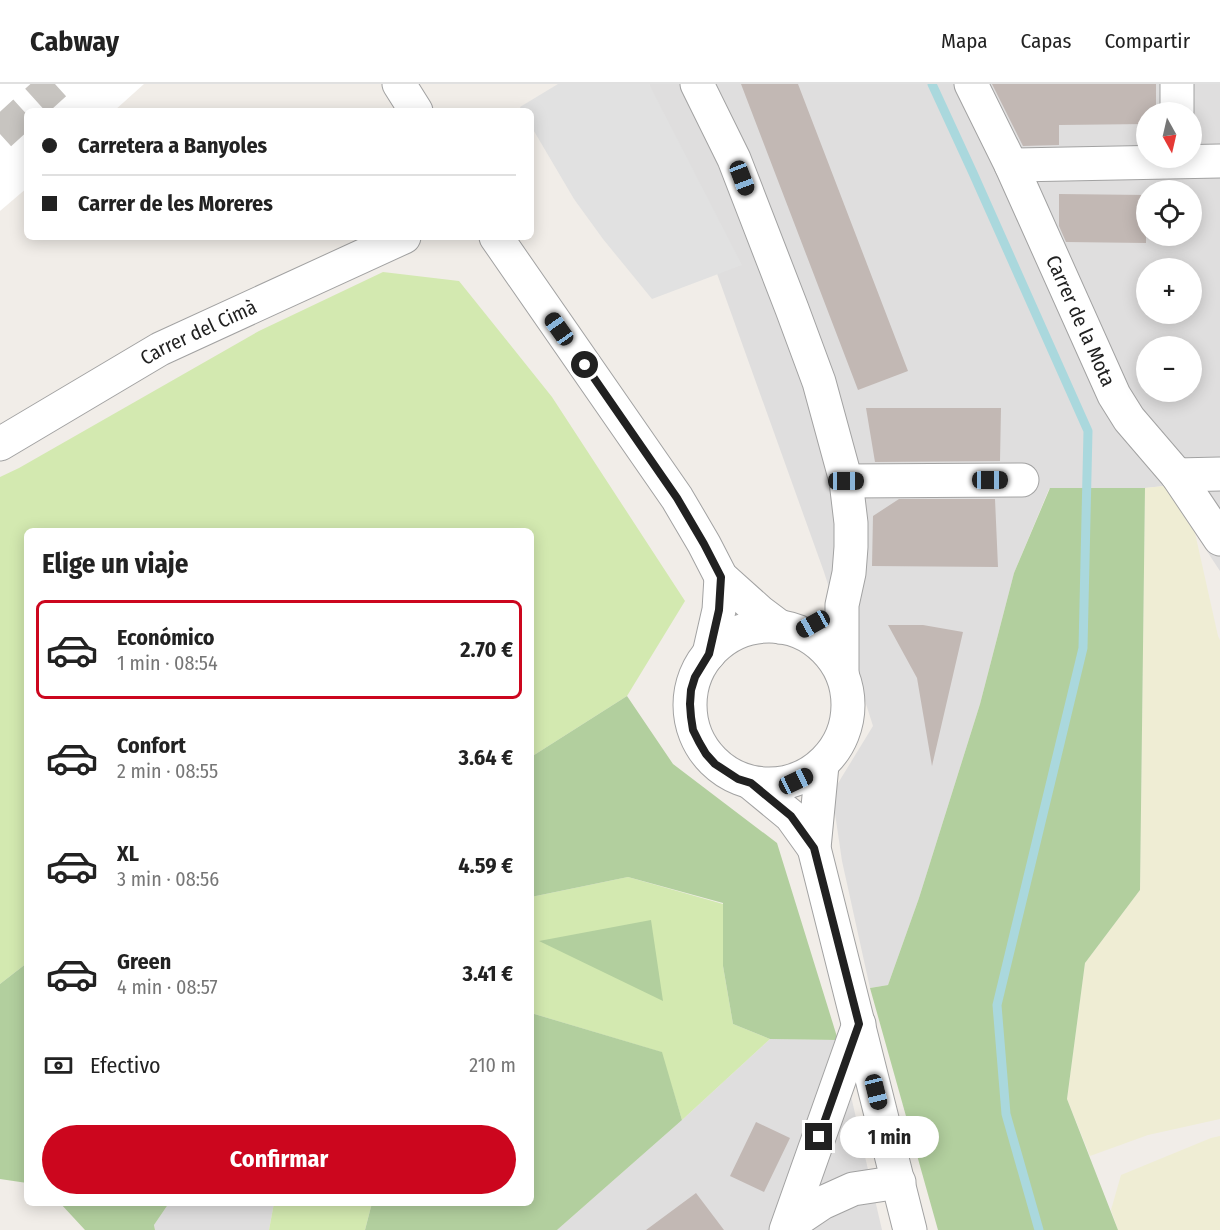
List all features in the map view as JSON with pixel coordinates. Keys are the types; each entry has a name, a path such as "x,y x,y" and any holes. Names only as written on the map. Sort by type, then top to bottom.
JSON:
{"street":[{"path":"399,84 414,108"},
{"path":"697,84 734,159 788,299 819,382 846,481 851,547 849,573 842,605 842,673"},
{"name":"Carrer de la Mota","path":"971,84 1011,165 1113,395 1129,419 1177,475 1220,539"},
{"path":"1177,84 1177,102"},
{"path":"1011,165 1136,161"},
{"path":"1202,161 1220,161"},
{"name":"Carrer del Cimà","path":"0,444 160,349 397,240"},
{"path":"498,240 677,498 721,577 760,612 790,629 810,637 837,662 842,673 848,694 846,728 837,748 822,765 810,774 796,781 773,785 751,783 738,779 715,764 706,754 693,730 690,704 695,677 709,654 732,635 746,629 760,626 790,629 827,617 842,605"},
{"path":"1177,475 1220,474"},
{"path":"846,481 1022,480"},
{"path":"709,654 719,610 721,577"},
{"path":"822,765 814,848 910,1230"},
{"path":"751,783 791,816 814,848"},
{"path":"787,1228 859,1024"},
{"path":"787,1228 822,1203 853,1189 899,1182"}],"shaded area":[{"path":"558,84 649,84 742,265 652,299 574,199 534,131 534,108 520,107"},
{"path":"649,84 1220,84 1220,571 1164,486 1049,489 1014,573 980,704 919,898 888,985 870,988 842,861 832,793 873,726 824,572"},
{"path":"1164,486 1195,533 1220,640 1220,1119 1148,1135 1090,1156 1067,1099 1085,963 1140,890 1145,488"},
{"path":"770,1039 838,1040 882,1230 557,1230 682,1120"},
{"path":"1220,1136 1220,1230 1118,1230 1111,1210 1121,1175"},
{"path":"167,1206 273,1206 269,1230 155,1230 154,1225"}],"green space":[{"path":"383,272 459,281 552,397 685,601 627,696 534,755 534,528 24,528 24,965 0,984 0,477 259,331"},
{"path":"1050,488 1145,488 1140,890 1085,963 1067,1099 1118,1230 938,1230 870,988 888,985 919,898 980,704 1014,573"},
{"path":"627,696 673,764 777,843 838,1040 770,1039 733,1024 723,966 723,903 628,877 534,896 534,755"},
{"path":"628,877 723,904 723,966 733,1024 770,1039 682,1120 661,1052 534,1014 534,896"},
{"path":"651,920 663,1001 539,941"},
{"path":"24,965 24,1183 0,1179 0,984"},
{"path":"534,1014 662,1052 682,1120 557,1230 365,1230 371,1206 534,1206"},
{"path":"63,1206 167,1206 154,1225 155,1230 85,1230"},
{"path":"273,1206 371,1206 365,1230 269,1230"}],"pier":[{"path":"0,84 144,84 117,108 24,108 24,191 0,211"}],"building":[{"path":"741,84 798,84 908,371 858,390"},
{"path":"992,84 1156,84 1156,102 1136,102 1136,124 1059,125 1059,145 1023,146"},
{"path":"1059,194 1136,195 1136,243 1066,242 1059,226"},
{"path":"866,408 1001,408 1000,461 875,462"},
{"path":"899,499 995,499 998,567 872,566 873,516"},
{"path":"888,625 923,625 963,632 932,766 917,678"},
{"path":"756,1122 790,1138 764,1192 730,1176"},
{"path":"696,1193 724,1230 646,1230"}],"waterway":[{"path":"932,84 1088,431 1083,648 997,1005 1006,1114 1039,1230"}],"tunnel":[{"path":"29,108 55,84"},
{"path":"0,134 24,112"}],"route":[{"path":"585,365 677,498 721,577 719,610 709,654 701,665 691,690 693,730 706,754 715,764 738,779 751,783 791,816 814,848 859,1024 819,1137"}]}
